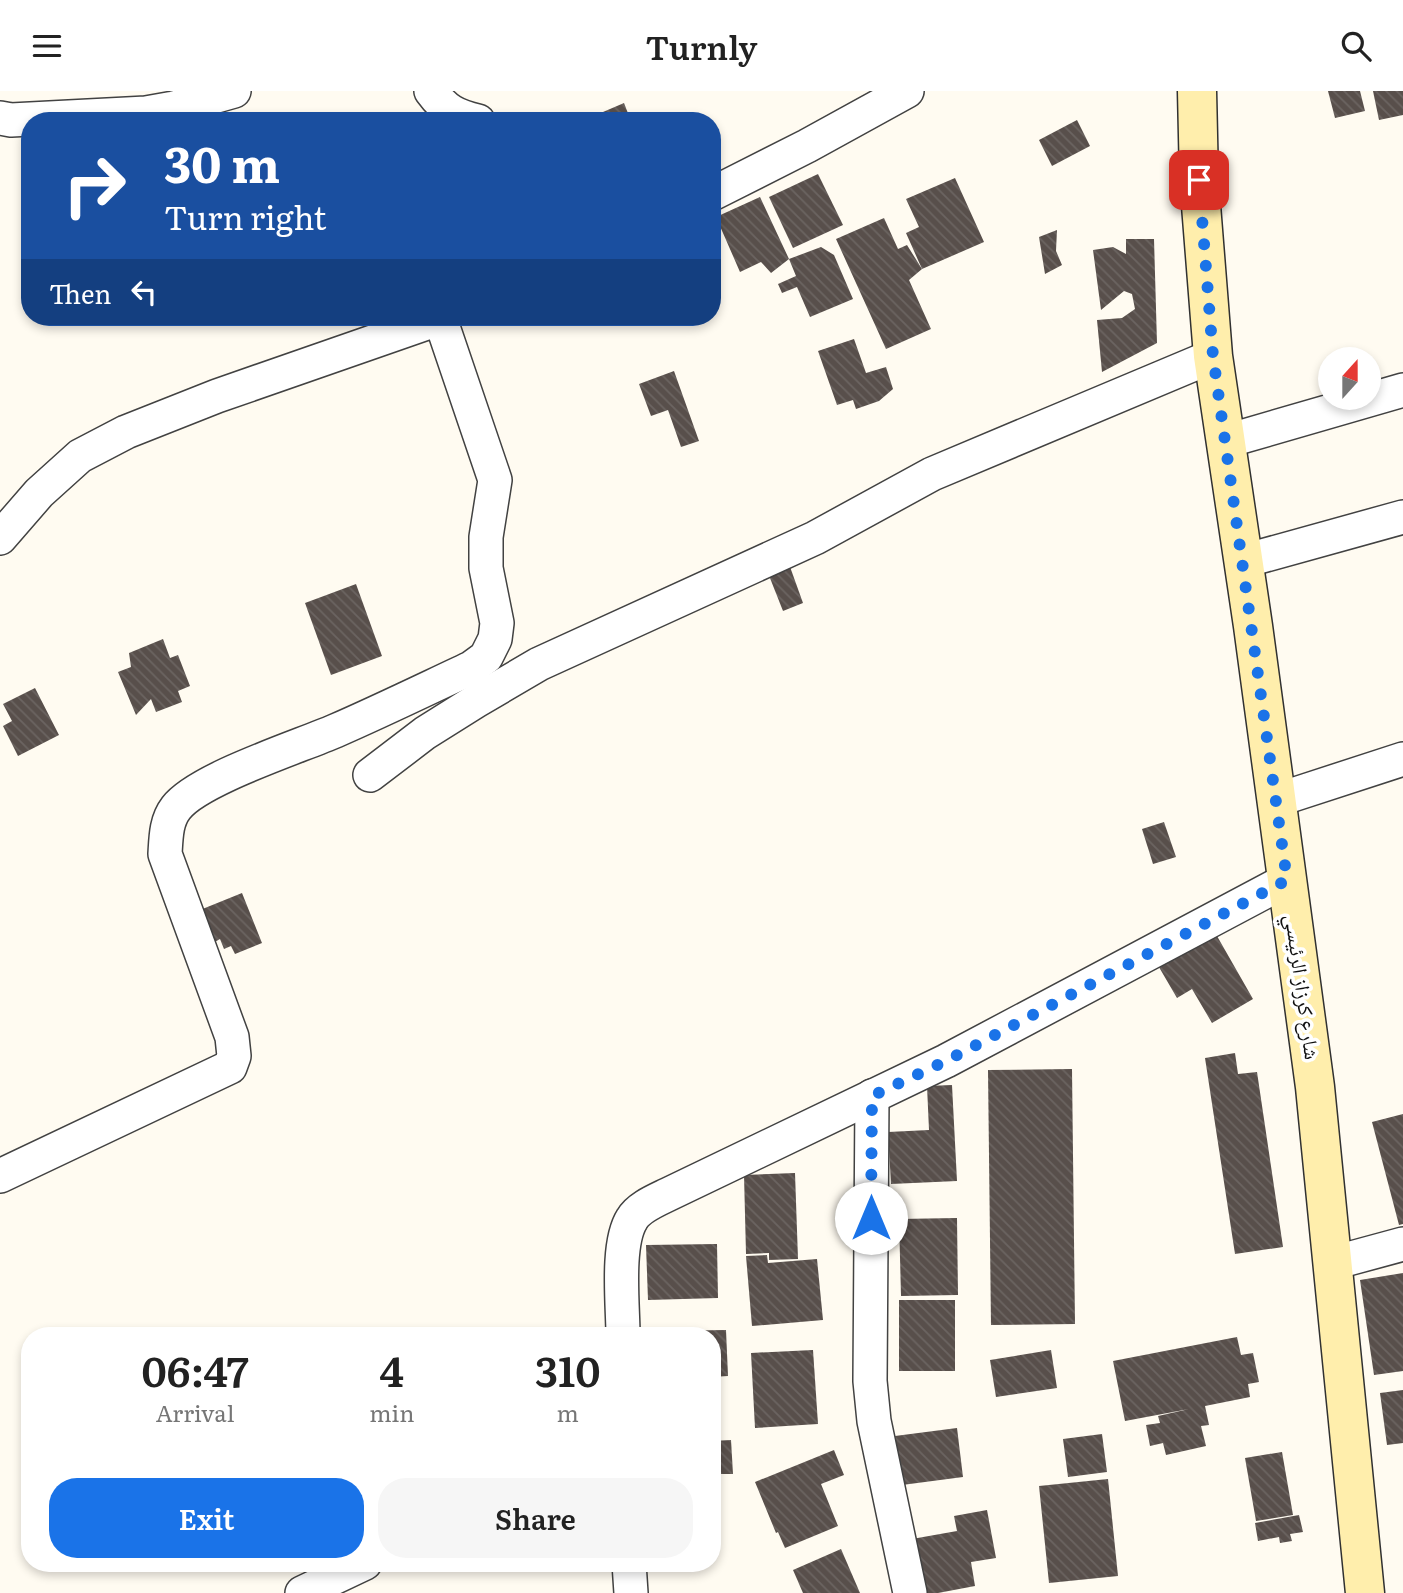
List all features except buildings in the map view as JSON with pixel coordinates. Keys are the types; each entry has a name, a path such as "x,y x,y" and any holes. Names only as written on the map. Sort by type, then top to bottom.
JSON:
{"street":[{"path":"152,112 234,91"},
{"path":"431,91 442,106 452,112"},
{"path":"721,189 907,91"},
{"name":"شارع كرزاز الرئيسي","path":"1197,91 1199,180 1213,356 1244,561 1315,1087 1366,1593"},
{"path":"0,118 21,119"},
{"path":"0,538 39,493 80,456 126,432 217,395 419,326"},
{"path":"0,1176 230,1067 234,1056 232,1037 166,854 167,827 177,807 196,792 230,773 335,730 471,668 486,657 495,639 497,623 486,568 486,537 495,480 445,326"},
{"path":"370,775 425,733 539,664 816,538 932,474 1213,356"},
{"path":"1227,442 1403,390"},
{"path":"1244,561 1403,517"},
{"path":"1277,800 1403,759"},
{"path":"624,1327 622,1255 632,1218 645,1207 946,1061 1287,880"},
{"path":"872,1096 870,1381 874,1421 910,1593"},
{"path":"1333,1263 1403,1244"},
{"path":"302,1593 346,1572"},
{"path":"630,1572 631,1593"}],"route":[{"path":"871,1218 872,1096 946,1061 1287,880 1257,651 1213,356 1199,180"}]}
